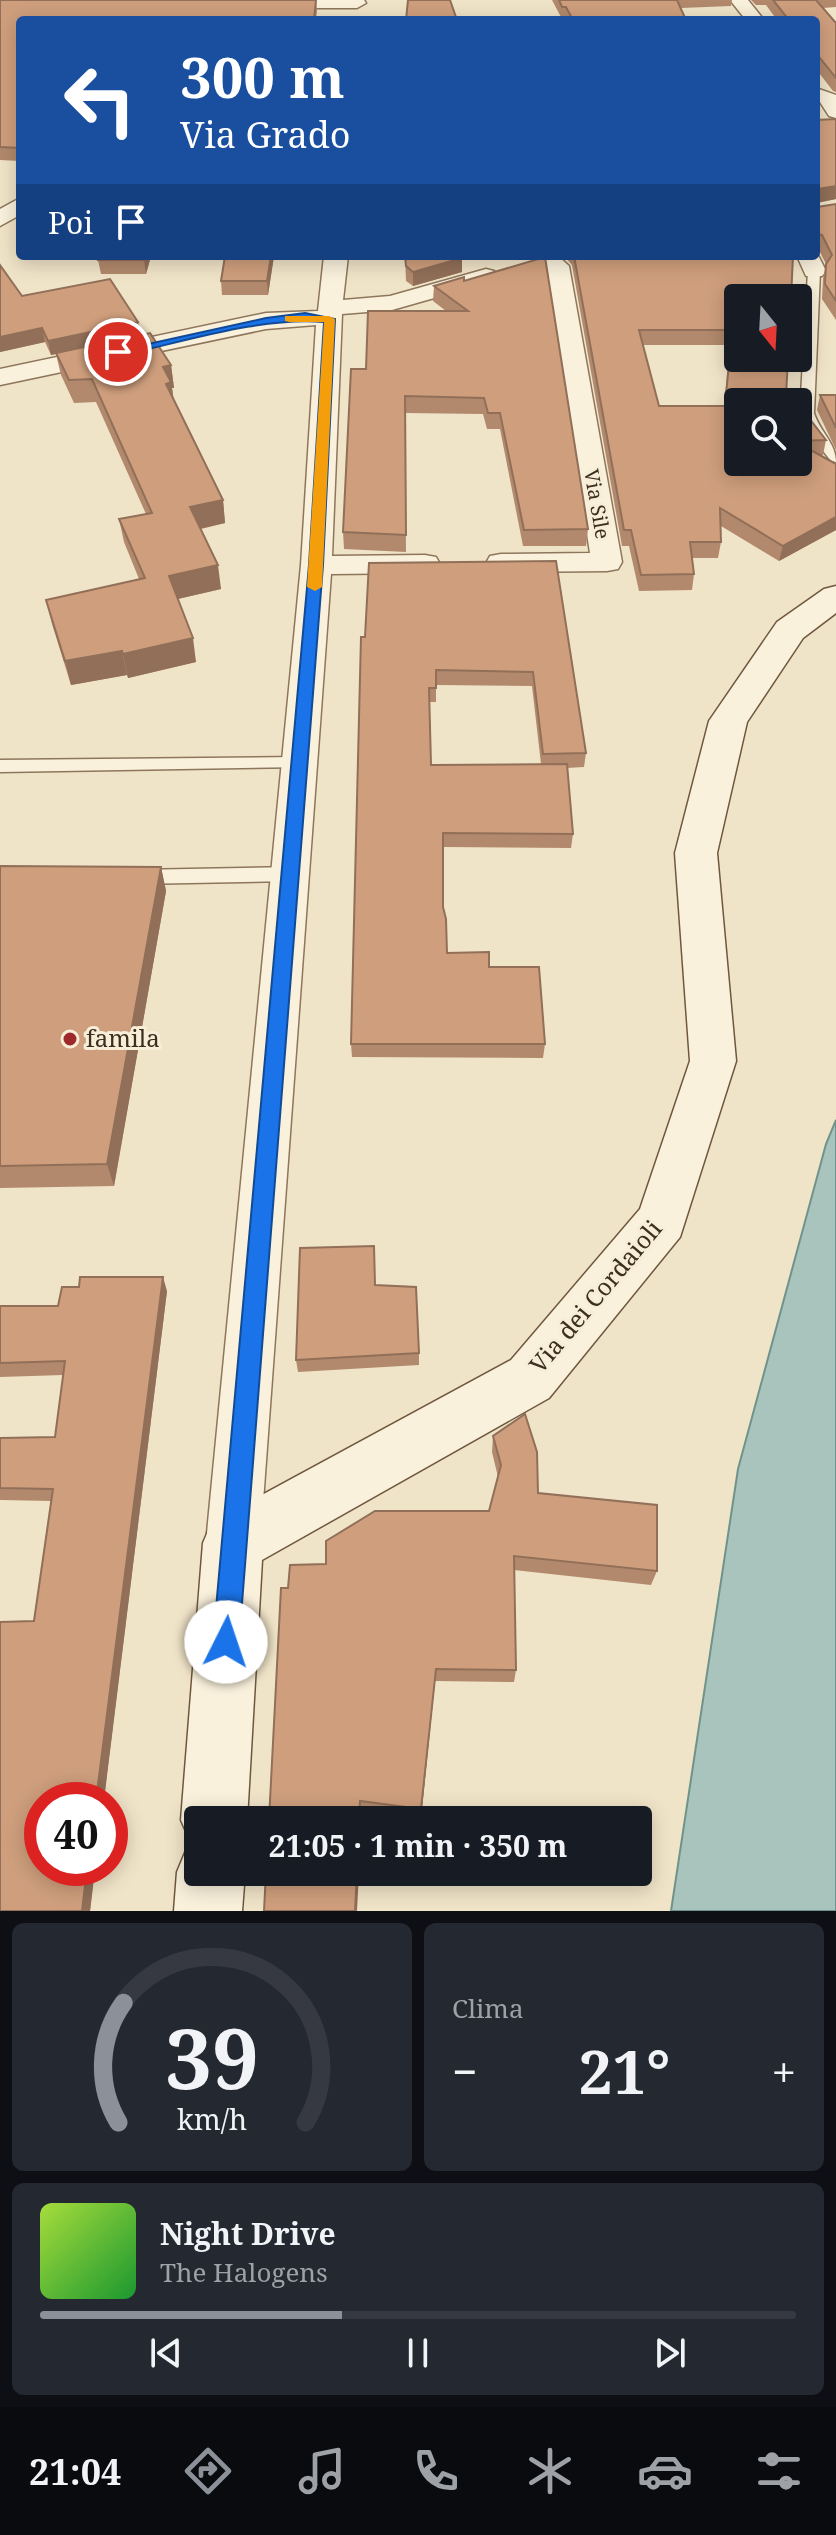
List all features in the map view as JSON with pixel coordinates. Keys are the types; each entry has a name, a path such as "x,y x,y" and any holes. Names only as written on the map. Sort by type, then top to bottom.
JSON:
{"street":[{"path":"739,0 752,16"},
{"path":"246,3 356,8"},
{"path":"215,1806 233,1543 316,565 336,260"},
{"path":"0,377 266,321 392,303 539,260"},
{"name":"Via Sile","path":"316,565 607,562 557,266 552,260"},
{"name":"Via dei Cordaioli","path":"233,1543 530,1379 662,1221 713,1061 696,853 728,721 790,630 836,596"},
{"path":"208,1911 210,1886"}],"lane":[{"path":"812,264 807,413 812,428 836,458"},
{"path":"0,766 299,763"},
{"path":"123,877 291,874"}],"water":[{"path":"836,1120 836,1911 671,1911 738,1469 826,1144"}],"building":[{"path":"0,0 316,0 314,16 16,16 16,148 0,147"},
{"path":"408,0 450,0 456,16 406,16"},
{"path":"559,0 677,0 684,16 571,16 566,7 562,7"},
{"path":"773,0 816,0 836,23 836,78 820,58 820,16 786,16"},
{"path":"836,119 836,186 820,189 820,120"},
{"path":"836,204 836,301 825,284 826,264 832,255 822,235 820,207"},
{"path":"224,260 270,260 267,281 221,281"},
{"path":"405,260 455,260 413,272 406,266"},
{"path":"535,260 545,260 588,529 524,530 500,413 488,413 484,398 405,396 406,535 343,532 351,369 366,369 368,311 468,311 434,286 464,277 464,281"},
{"path":"575,260 793,260 792,284 724,284 724,330 639,330 659,406 724,406 724,476 812,476 812,451 836,464 836,517 783,546 720,508 721,542 690,542 694,574 641,575 631,530 624,530"},
{"path":"0,265 22,296 110,279 138,322 48,341 42,328 0,337"},
{"path":"150,333 171,365 163,367 171,382 166,384 223,500 190,507 218,565 169,576 193,638 123,654 122,651 65,661 46,600 145,578 119,519 152,513 92,379 69,380 56,353"},
{"path":"728,372 787,372 786,388 727,388"},
{"path":"820,395 836,395 836,428"},
{"path":"812,422 826,440 812,440"},
{"path":"556,561 586,753 543,754 533,672 436,670 436,688 429,688 431,765 567,764 573,834 443,833 443,907 447,953 489,952 489,967 539,967 545,1044 351,1044 361,637 365,637 369,563"},
{"name":"famila","path":"0,866 161,867 107,1164 0,1166"},
{"path":"374,1246 375,1285 416,1287 419,1353 296,1360 300,1248"},
{"path":"80,1277 163,1277 98,1782 24,1782 24,1886 85,1886 82,1911 0,1911 0,1622 34,1621 53,1489 0,1488 0,1438 55,1437 65,1361 0,1363 0,1306 58,1306 62,1287 79,1287"},
{"path":"525,1414 537,1452 538,1493 657,1505 657,1571 514,1556 516,1670 436,1669 421,1806 360,1801 360,1806 270,1806 281,1588 288,1588 290,1565 326,1564 326,1541 375,1511 489,1511 501,1465 493,1436"},
{"path":"265,1886 356,1886 355,1911 264,1911"}],"slow traffic":[{"path":"289,318 329,319 315,587"}],"place":[{"name":"famila","path":"70,1039"}],"route":[{"path":"118,352 266,321 305,317 329,319 316,565 226,1642"}]}
